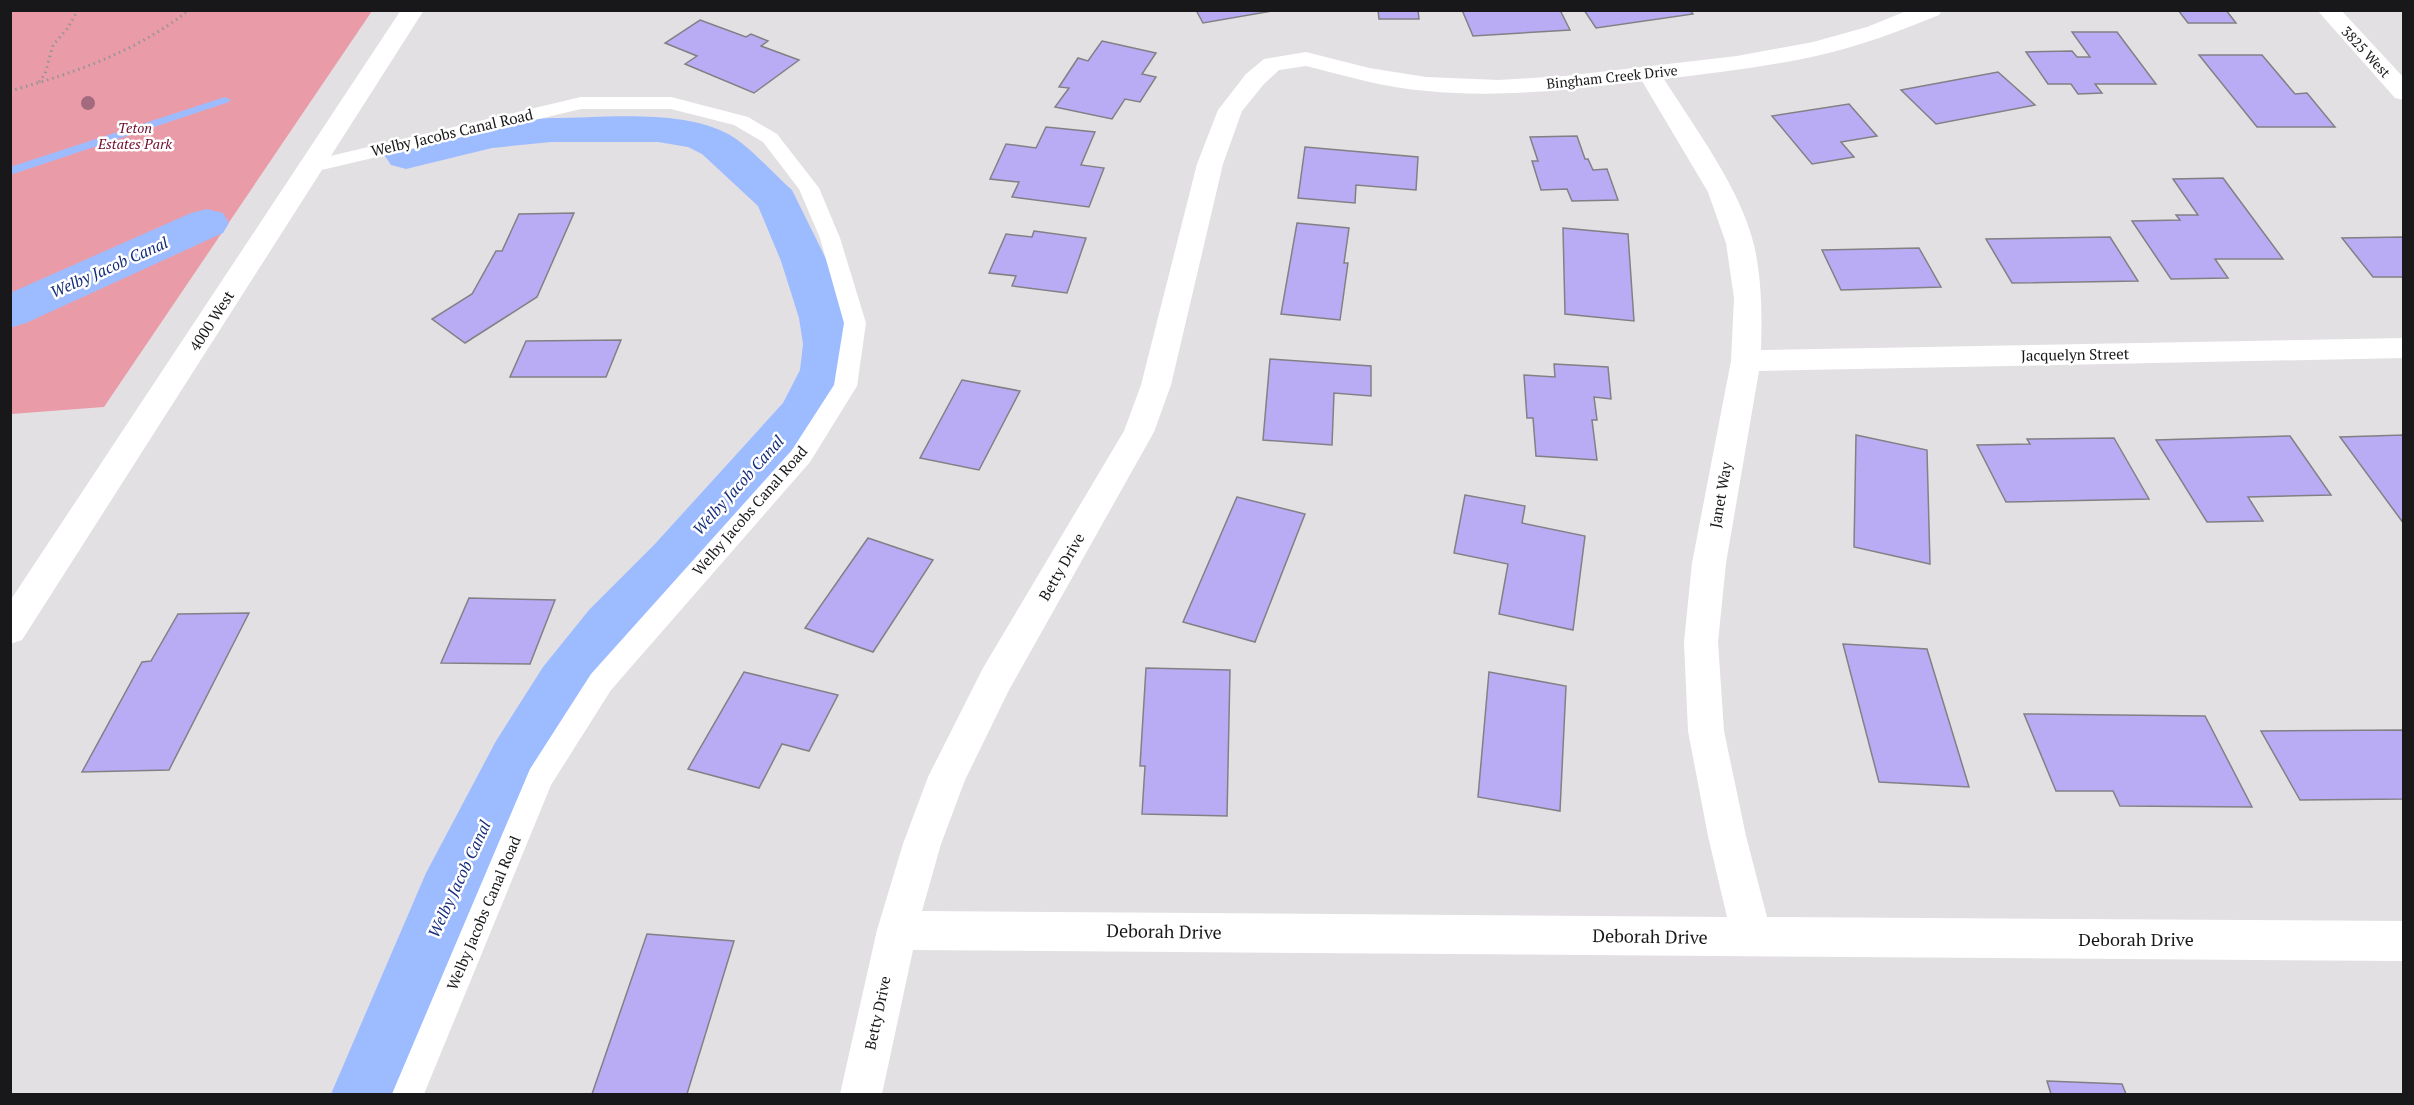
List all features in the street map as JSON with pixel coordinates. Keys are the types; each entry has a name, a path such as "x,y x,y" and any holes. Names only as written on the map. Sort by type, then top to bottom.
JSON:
{"street":[{"name":"4000 West","path":"10,630 413,10"},
{"name":"Bingham Creek Drive","path":"1288,60 1306,59 1369,75 1426,84 1488,86 1564,83 1737,63 1816,49 1875,32 1931,10"},
{"name":"3825 West","path":"2328,10 2403,93"},
{"name":"Betty Drive","path":"861,1095 897,930 922,844 947,777 996,679 1138,432 1156,384 1210,164 1230,110 1255,79 1272,64 1288,60"},
{"name":"Janet Way","path":"1648,74 1721,192 1740,243 1748,297 1746,361 1709,563 1701,642 1706,731 1727,836 1752,938"},
{"name":"Jacquelyn Street","path":"1746,361 2403,348"},
{"name":"Deborah Drive","path":"897,930 2403,941"}],"lane":[{"name":"Welby Jacobs Canal Road","path":"313,166 581,103 671,103 741,121 770,138 809,188 830,238 855,323 845,386 801,456 601,682 540,778 408,1095"}],"path":[{"path":"39,82 45,74 53,45 78,10"},
{"path":"10,91 126,50 169,27 189,10"}],"green space":[{"name":"Teton Estates Park","path":"11,10 372,11 104,407 11,414"}],"building":[{"path":"1196,10 1278,10 1203,23"},
{"path":"1378,10 1418,10 1419,19 1379,19"},
{"path":"1462,10 1560,10 1570,30 1473,36"},
{"path":"1584,10 1690,10 1693,14 1596,28"},
{"path":"2178,10 2226,10 2236,23 2188,23"},
{"path":"700,20 746,37 751,34 768,41 761,46 799,60 754,93 685,64 697,56 665,43"},
{"path":"2072,32 2117,32 2156,84 2095,84 2102,93 2078,94 2071,84 2048,84 2026,52 2072,51 2077,57 2090,57"},
{"path":"1102,41 1156,53 1142,74 1156,77 1140,102 1125,99 1112,119 1055,107 1069,88 1059,87 1078,58 1088,61"},
{"path":"2199,55 2262,55 2295,94 2307,93 2335,127 2257,127"},
{"path":"1998,72 2035,105 1936,124 1901,90"},
{"path":"1849,104 1877,136 1841,142 1854,157 1812,164 1772,116"},
{"path":"1046,127 1095,132 1081,165 1104,168 1089,207 1012,197 1019,182 990,179 1006,144 1036,148"},
{"path":"1577,136 1585,159 1588,159 1593,170 1607,169 1618,200 1572,201 1567,189 1541,190 1532,161 1538,161 1530,137"},
{"path":"1305,147 1418,157 1416,190 1356,185 1355,203 1298,198"},
{"path":"2223,178 2283,259 2215,259 2228,278 2171,279 2132,221 2180,220 2176,215 2198,215 2173,179"},
{"path":"574,213 537,297 465,343 432,319 472,294 496,251 502,251 519,214"},
{"path":"1297,223 1349,228 1344,263 1348,263 1340,320 1281,314"},
{"path":"1563,228 1628,234 1634,321 1565,314"},
{"path":"1034,231 1086,238 1067,293 1012,286 1016,276 989,273 1006,234 1032,237"},
{"path":"2110,237 2138,281 2012,283 1986,239"},
{"path":"2404,237 2404,277 2373,277 2342,238"},
{"path":"1919,248 1941,287 1841,290 1822,250"},
{"path":"621,340 606,377 510,377 526,341"},
{"path":"1270,359 1371,366 1371,396 1334,393 1332,445 1263,440"},
{"path":"1554,364 1608,367 1611,399 1594,397 1597,420 1592,420 1597,460 1536,456 1533,418 1527,418 1524,375 1555,377"},
{"path":"962,380 1020,391 979,470 920,458"},
{"path":"1856,435 1927,450 1930,564 1854,547"},
{"path":"2404,435 2404,524 2340,437"},
{"path":"2290,436 2331,495 2248,497 2263,521 2207,522 2156,440"},
{"path":"2114,438 2149,499 2006,502 1977,445 2030,444 2027,439"},
{"path":"1465,495 1525,506 1522,523 1585,536 1573,630 1499,614 1508,564 1454,553"},
{"path":"1237,497 1305,514 1255,642 1183,622"},
{"path":"868,538 933,560 873,652 805,628"},
{"path":"469,598 555,600 530,664 441,663"},
{"path":"249,613 169,770 82,772 142,662 151,661 178,614"},
{"path":"1843,644 1927,649 1969,787 1879,782"},
{"path":"1146,668 1230,670 1227,816 1142,814 1145,766 1140,766"},
{"path":"744,672 838,695 809,751 782,744 759,788 688,769"},
{"path":"1489,672 1566,686 1560,811 1478,797"},
{"path":"2024,714 2205,716 2252,807 2120,806 2113,791 2056,791"},
{"path":"2404,730 2404,799 2300,800 2261,731"},
{"path":"647,934 734,941 687,1094 592,1094"},
{"path":"2047,1081 2122,1084 2126,1094 2051,1094"}],"waterway":[{"path":"10,171 225,100"},
{"name":"Welby Jacob Canal","path":"366,1094 449,895 517,760 564,685 609,627 673,560 802,414 824,370 827,344 822,318 804,261 777,200 717,145 703,138 681,132 658,130 551,130 492,135 406,156"},
{"name":"Welby Jacob Canal","path":"10,312 207,223"}]}
